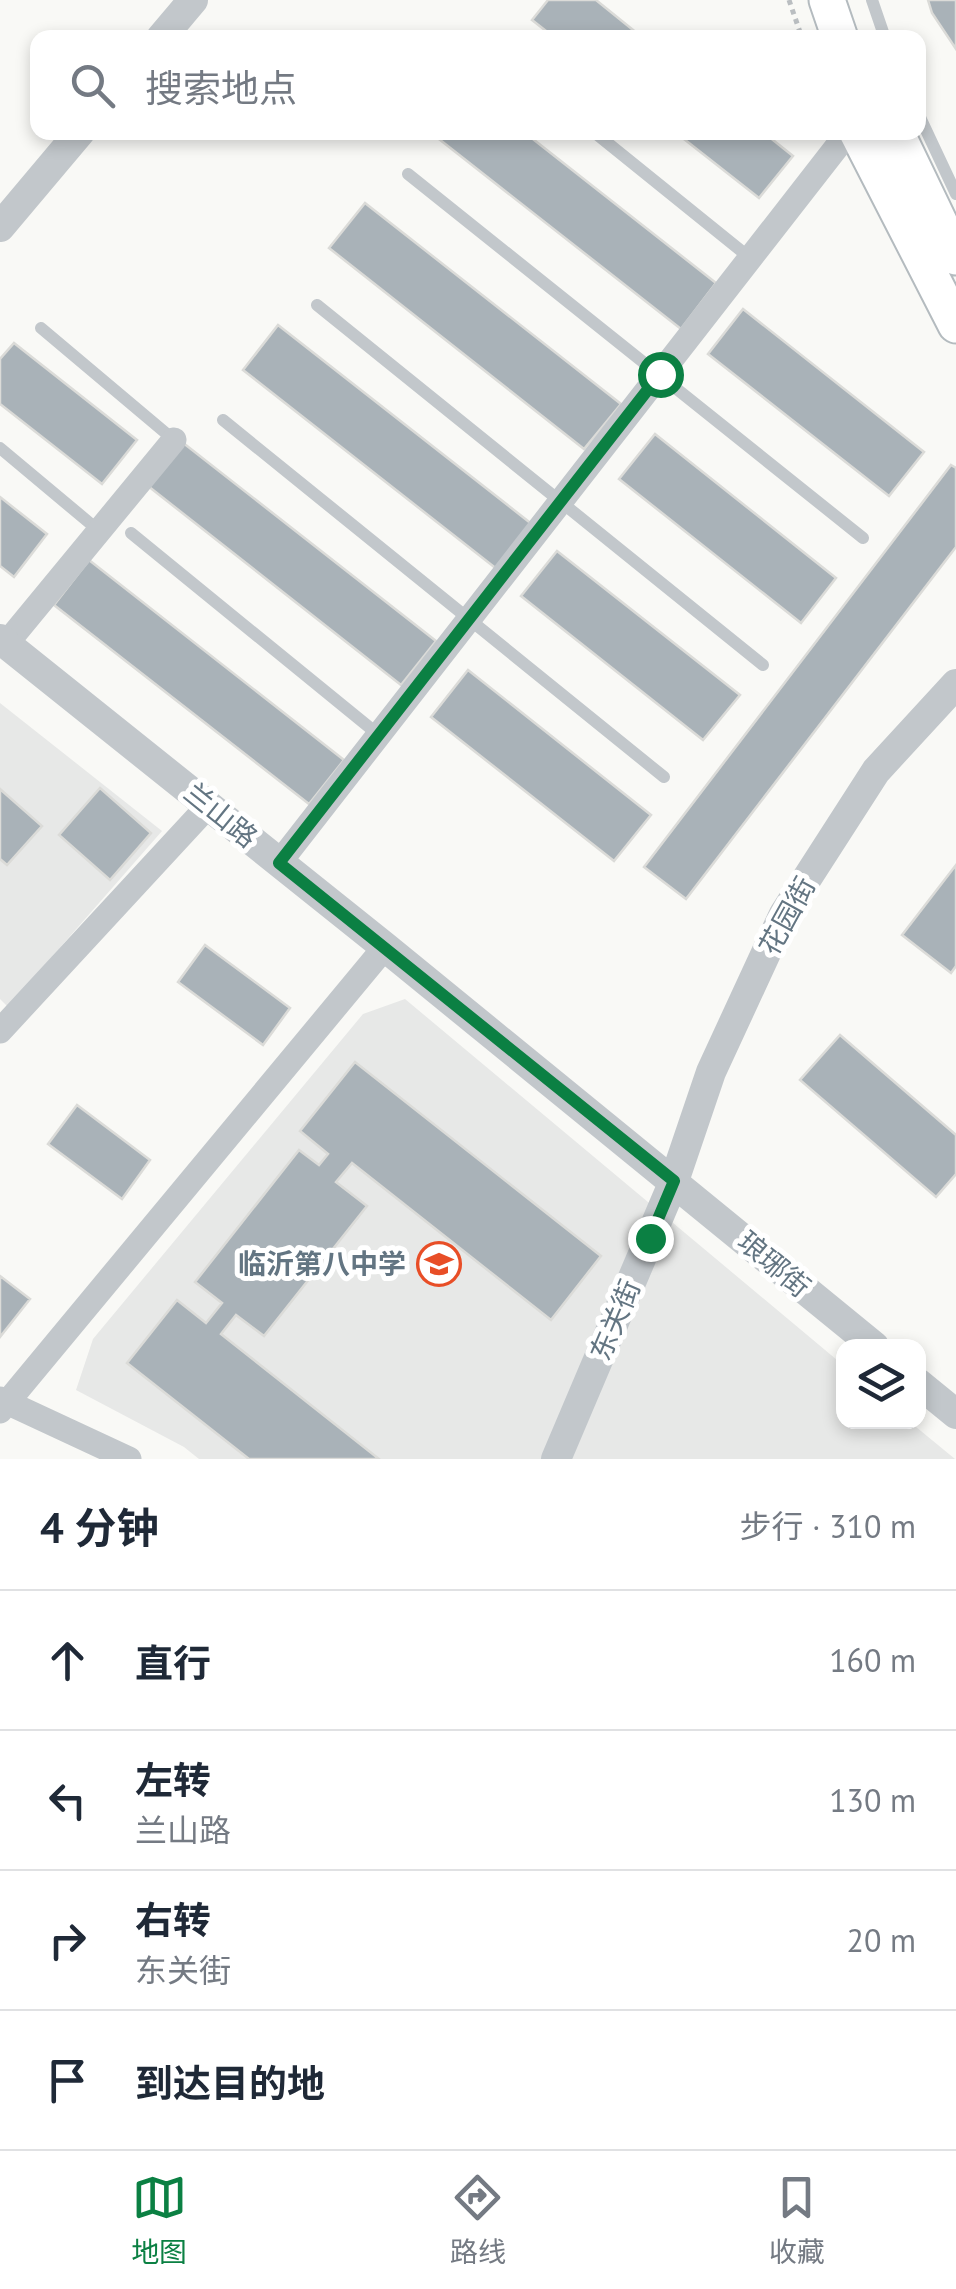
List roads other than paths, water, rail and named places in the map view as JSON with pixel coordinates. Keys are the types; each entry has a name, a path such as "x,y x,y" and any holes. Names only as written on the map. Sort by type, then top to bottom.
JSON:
{"main road":[{"path":"827,0 837,30"},
{"path":"852,140 956,325"},
{"path":"884,140 956,298"},
{"path":"900,140 956,257"}],"street":[{"path":"168,30 193,0"},
{"path":"0,227 73,140"},
{"path":"279,863 750,258 847,140"},
{"path":"3,642 174,440"},
{"name":"兰山路","path":"3,642 674,1181"},
{"name":"花园街","path":"674,1181 711,1072 784,914 876,772 956,684"},
{"path":"0,1031 208,805"},
{"path":"129,1459 3,1404 385,946"},
{"name":"琅琊街","path":"674,1181 866,1339"},
{"name":"东关街","path":"556,1459 674,1181"},
{"path":"926,1390 956,1414"}],"lane":[{"path":"872,0 882,30"},
{"path":"926,130 956,194"},
{"path":"604,140 750,258"},
{"path":"408,174 863,538"},
{"path":"317,305 763,666"},
{"path":"41,328 174,440"},
{"path":"223,420 664,777"},
{"path":"0,448 98,530"},
{"path":"131,533 380,736"}],"place":[{"name":"临沂第八中学","path":"439,1264"}]}
